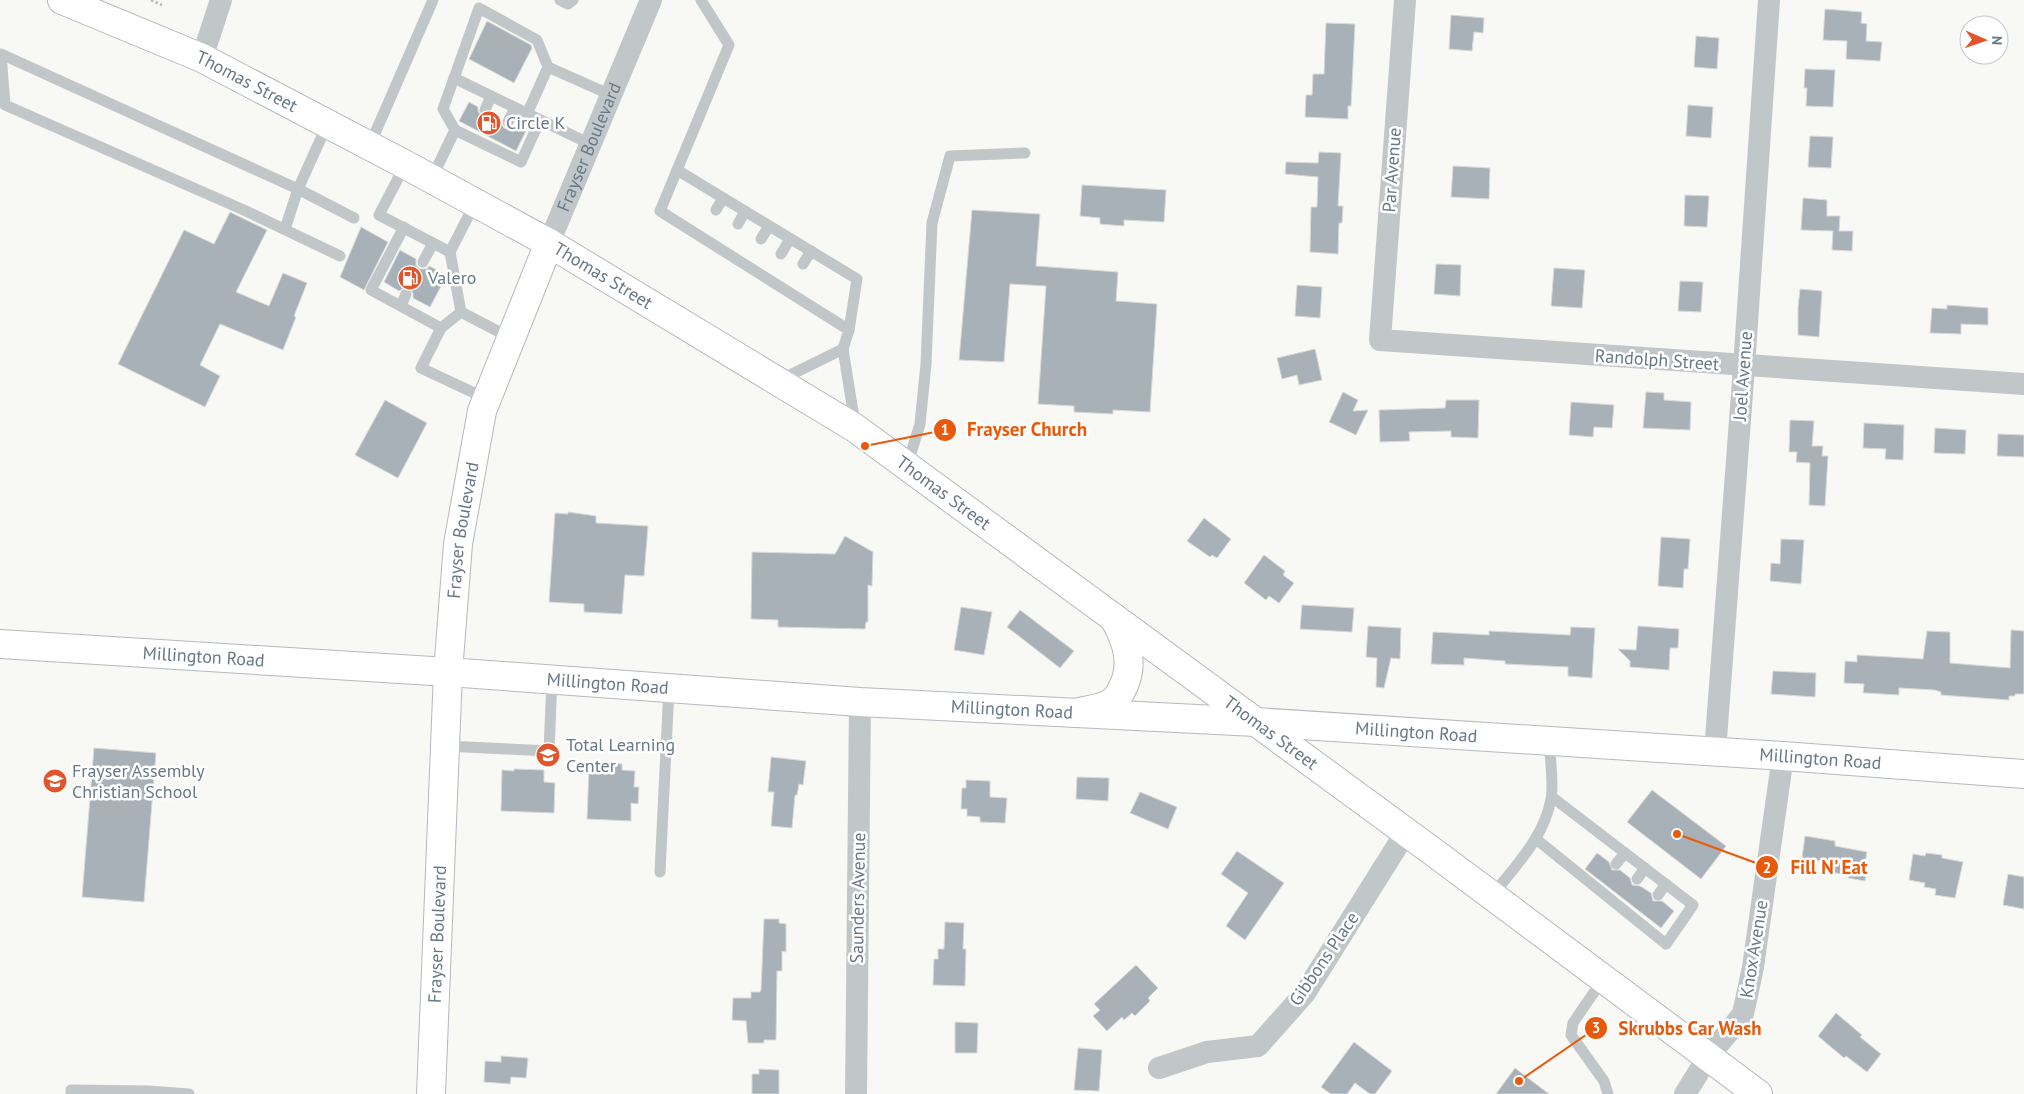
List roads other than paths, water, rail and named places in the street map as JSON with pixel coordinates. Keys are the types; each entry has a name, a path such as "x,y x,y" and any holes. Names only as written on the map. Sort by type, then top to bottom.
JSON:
{"main road":[{"name":"Thomas Street","path":"62,0 202,58 549,242 856,428 1406,832 1758,1094"},
{"name":"Frayser Boulevard","path":"431,1094 448,672 458,544 482,412 549,242"},
{"path":"1075,713 1109,704 1118,697 1124,686 1130,670 1128,652 1124,635 1114,618"},
{"name":"Millington Road","path":"0,644 448,672 860,702 1256,722 1783,756 2024,774"}],"street":[{"path":"202,58 221,0"},
{"name":"Frayser Boulevard","path":"549,242 651,0"},
{"name":"Par Avenue","path":"1380,340 1404,0"},
{"name":"Joel Avenue","path":"1715,752 1769,0"},
{"name":"Randolph Street","path":"1380,340 2024,384"},
{"name":"Saunders Avenue","path":"856,1094 860,702"},
{"name":"Knox Avenue","path":"1685,1094 1708,1056 1743,1014 1753,967 1783,756"},
{"name":"Gibbons Place","path":"1159,1068 1207,1052 1258,1046 1305,993 1406,832"}],"lane":[{"path":"369,147 433,0"},
{"path":"560,0 568,4 573,0"},
{"path":"701,0 730,45 660,210 769,273 849,330"},
{"path":"540,120 521,162 497,146 473,134 455,130 443,109 479,8 537,40 548,66 611,95"},
{"path":"340,256 285,229 5,105 1,54 298,189 354,218"},
{"path":"527,114 548,66"},
{"path":"454,78 590,144"},
{"path":"485,110 491,96"},
{"path":"508,122 515,108"},
{"path":"285,229 298,189 327,124"},
{"path":"431,180 455,130"},
{"path":"908,466 920,424 926,364 932,223 950,156 1025,153"},
{"path":"406,165 379,215 450,252"},
{"path":"676,170 856,279 849,330 843,349 856,428"},
{"path":"716,210 723,198"},
{"path":"461,312 450,252 475,203"},
{"path":"738,224 745,211"},
{"path":"761,239 769,226"},
{"path":"404,227 371,290 441,328"},
{"path":"781,254 790,239"},
{"path":"422,262 433,243"},
{"path":"803,264 811,251"},
{"path":"401,306 406,294"},
{"path":"461,312 511,338"},
{"path":"461,312 441,328 421,368 487,398"},
{"path":"778,381 843,349"},
{"path":"445,746 549,751 552,680"},
{"path":"660,872 669,688"},
{"path":"1492,896 1536,840 1544,824 1552,797 1549,742"},
{"path":"1536,840 1601,885 1642,917 1666,944 1693,905 1552,797"},
{"path":"1616,864 1625,853"},
{"path":"1637,879 1645,868"},
{"path":"1658,895 1666,884"},
{"path":"1603,979 1573,1023 1571,1035 1604,1081 1608,1094"},
{"path":"71,1094 71,1090 148,1091 189,1094"}],"place":[{"name":"Circle K","path":"489,123"},
{"name":"Valero","path":"410,278"},
{"name":"Frayser Church","path":"865,446"},
{"name":"Total Learning Center","path":"548,755"},
{"name":"Frayser Assembly Christian School","path":"55,781"},
{"name":"Fill N' Eat","path":"1677,834"},
{"name":"Skrubbs Car Wash","path":"1519,1081"}]}
